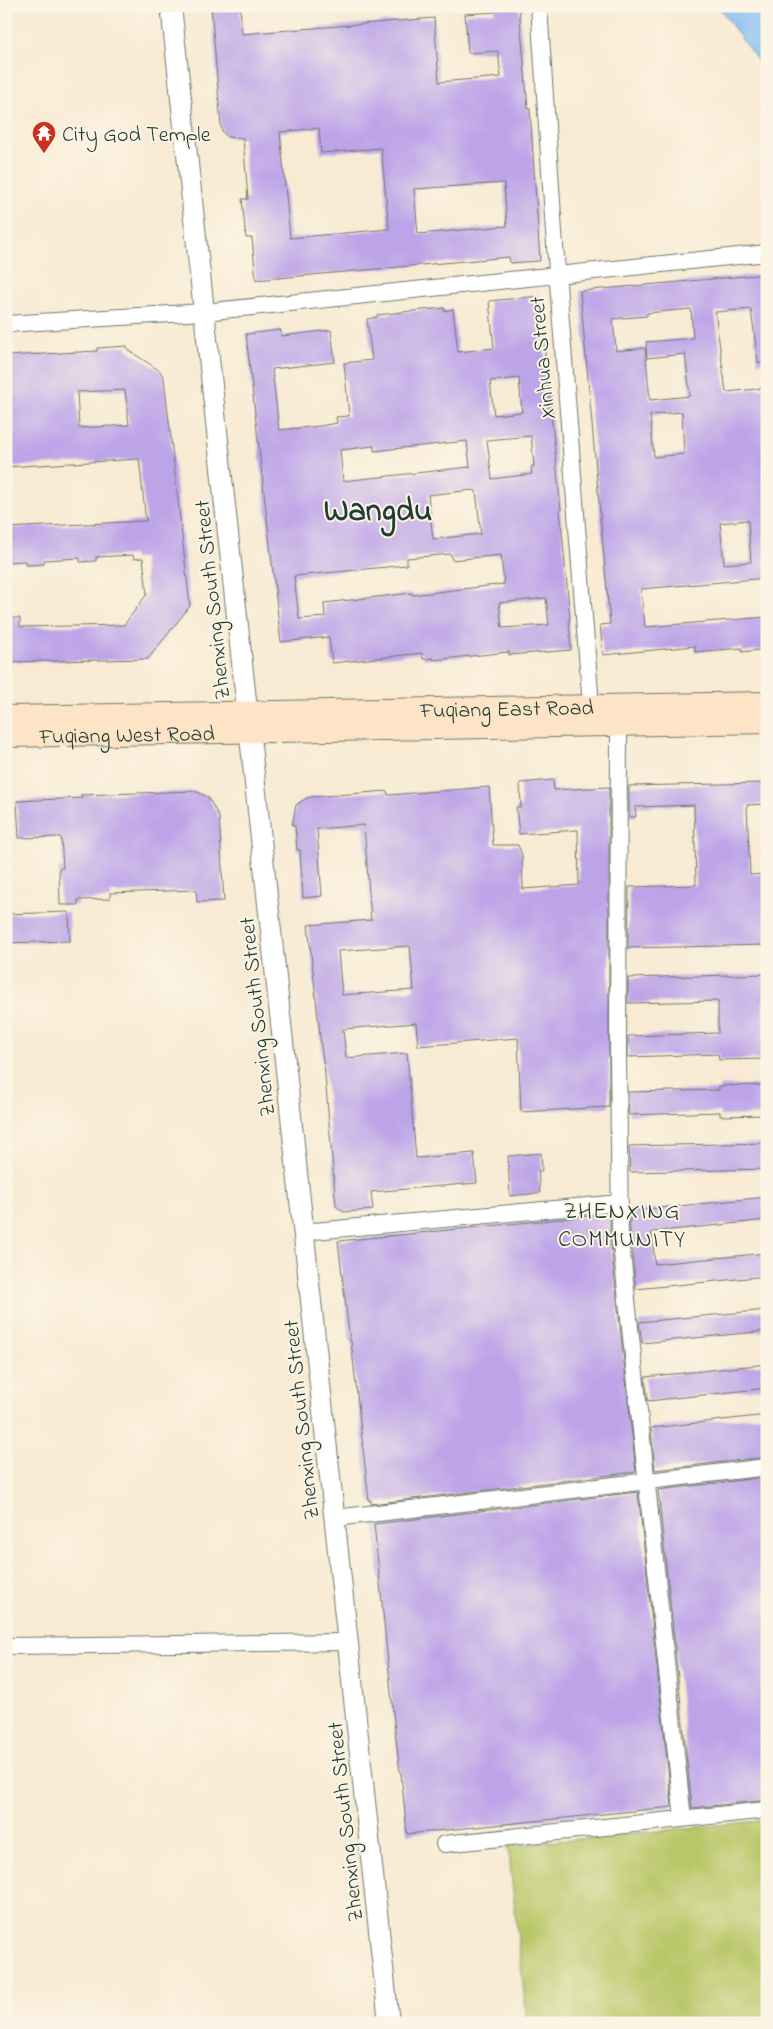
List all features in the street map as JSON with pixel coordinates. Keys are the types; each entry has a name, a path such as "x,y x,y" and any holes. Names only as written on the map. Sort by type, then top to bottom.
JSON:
{"main road":[{"name":"Fuqiang East Road","path":"247,722 592,706 767,703"},
{"name":"Fuqiang West Road","path":"6,717 247,722"},
{"name":"Fuqiang East Road","path":"247,722 619,725 767,722"},
{"name":"Fuqiang West Road","path":"6,736 247,722"}],"street":[{"name":"Zhenxing South Street","path":"171,6 247,722 390,2023"},
{"name":"Xinhua Street","path":"539,6 592,706"},
{"path":"6,324 204,312 767,253"},
{"path":"619,725 618,1058 620,1235 683,1819"},
{"path":"303,1232 620,1203"},
{"path":"335,1518 767,1467"},
{"path":"6,1646 348,1642"},
{"path":"444,1844 767,1810"}],"green space":[{"path":"767,1820 767,2023 527,2023 508,1846"}],"water":[{"path":"718,6 761,6 767,12 767,74"}],"building":[{"path":"211,6 240,6 242,34 434,18 439,82 501,77 498,51 468,53 465,14 495,12 495,6 519,6 528,109 530,109 540,261 510,263 509,257 256,280 252,238 246,238 242,199 248,199 243,138 227,137 222,131","holes":["319,128 321,153 381,148 389,229 290,238 280,132","504,183 507,226 418,234 414,189"]},
{"path":"767,274 767,362 758,363 751,309 715,312 726,392 767,388 767,578 641,589 645,627 767,617 767,649 742,652 742,648 695,652 695,646 603,655 600,625 610,624 580,291","holes":["691,309 693,338 646,342 647,358 685,354 690,396 650,400 645,348 616,351 613,319 647,316 647,313","682,412 684,454 654,457 650,415","748,520 751,562 724,564 720,523"]},
{"path":"539,296 561,510 571,650 509,655 509,652 433,660 433,658 423,659 422,653 332,663 329,637 281,642 246,334 281,330 281,336 331,330 335,362 272,369 279,430 320,426 337,423 336,417 349,416 344,363 372,360 367,319 377,317 377,315 444,308 444,311 453,309 458,352 494,348 489,301","holes":["519,378 522,412 494,415 490,381","531,436 534,466 531,467 532,474 492,479 487,440","467,441 470,467 343,481 340,450 374,446 374,451","476,491 481,534 433,539 428,495","451,554 452,560 501,555 504,584 324,603 325,617 299,619 294,576 407,565 407,558","546,598 549,625 502,628 499,603"]},
{"path":"127,346 127,349 160,371 164,378 190,606 148,659 6,662 6,618 20,618 20,627 124,625 147,594 143,558 134,559 133,555 96,557 96,561 80,562 80,558 44,560 44,564 25,565 25,561 6,562 6,528 146,521 139,459 6,467 6,356 97,351 97,348","holes":["125,390 129,425 79,428 77,392"]},
{"path":"553,780 554,790 609,787 609,1107 521,1112 518,1038 418,1046 416,1023 343,1029 346,1058 407,1053 416,1158 474,1153 477,1183 371,1192 373,1210 344,1212 336,1206 324,1063 308,925 371,920 364,825 317,829 322,896 303,898 300,850 297,850 295,826 292,826 296,805 312,797 387,791 388,795 489,787 493,845 518,845 522,855 523,889 579,885 578,830 519,834 516,807 521,807 520,783","holes":["410,946 414,990 342,995 338,951"]},
{"path":"767,783 767,804 747,805 750,875 767,874 767,945 628,948 629,887 696,885 694,805 635,807 636,817 629,817 629,786"},
{"path":"195,791 208,797 219,817 224,901 197,902 196,890 110,893 110,899 78,900 78,905 60,905 59,868 63,868 61,837 19,838 17,801 82,798 81,795"},
{"path":"69,912 70,941 6,943 6,914"},
{"path":"767,974 767,1000 763,1000 764,1035 767,1035 767,1059 719,1060 718,1054 628,1057 628,1036 718,1033 718,1001 628,1003 628,978"},
{"path":"767,1085 767,1115 720,1116 720,1112 629,1115 628,1092 719,1090 719,1086"},
{"path":"767,1143 767,1169 630,1172 629,1146"},
{"path":"541,1153 542,1171 538,1171 540,1193 510,1196 508,1156"},
{"path":"767,1197 767,1220 652,1232 655,1264 767,1253 767,1276 636,1289 630,1234 630,1211"},
{"path":"610,1214 610,1236 636,1472 371,1504 371,1500 369,1501 338,1241"},
{"path":"767,1310 767,1331 642,1343 639,1322"},
{"path":"767,1364 767,1388 648,1401 645,1377"},
{"path":"767,1415 767,1457 655,1470 651,1428"},
{"path":"767,1477 767,1800 692,1808 658,1490"},
{"path":"638,1492 672,1807 407,1834 374,1524"}],"place":[{"name":"City God Temple","path":"44,154"}],"district":[{"name":"Wangdu","path":"378,509"},
{"name":"ZHENXING COMMUNITY","path":"622,1224"}]}
